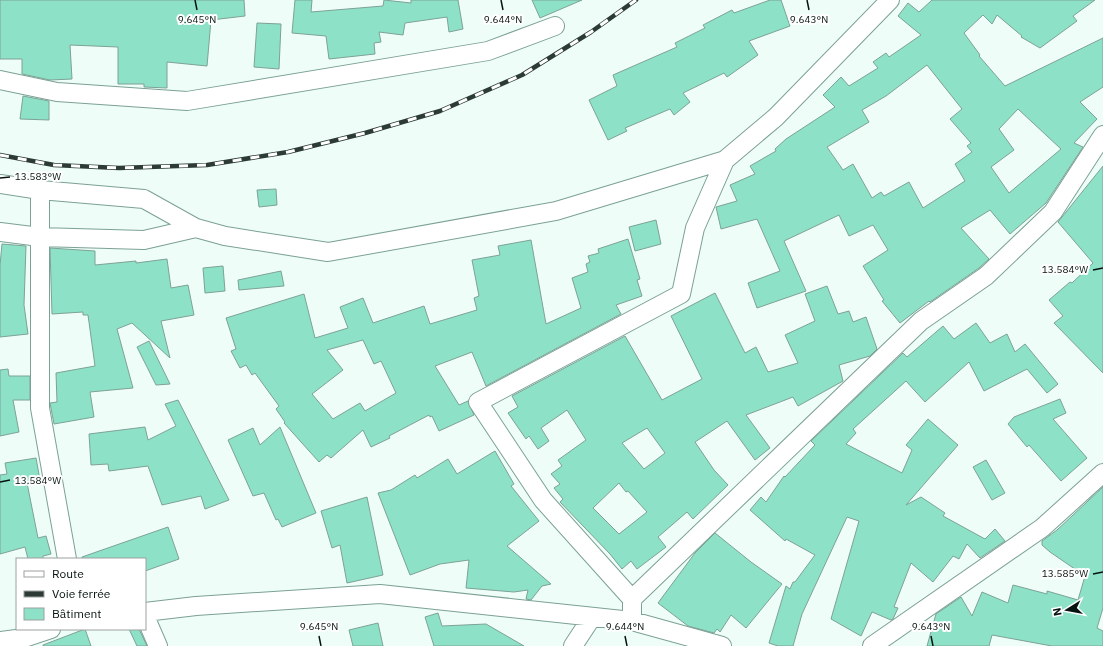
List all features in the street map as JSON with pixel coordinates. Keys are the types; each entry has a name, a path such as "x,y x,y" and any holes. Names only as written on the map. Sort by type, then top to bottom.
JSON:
{"street":[{"path":"0,184 40,190 144,199 196,228 225,236 328,252 556,211 725,160 776,117 890,0"},
{"path":"0,80 57,92 187,101 488,51 555,26"},
{"path":"632,599 921,321 986,276 1053,212 1103,135"},
{"path":"632,621 632,599 543,500 478,402 681,294 695,228 725,160"},
{"path":"40,190 40,408 67,558"},
{"path":"0,232 40,237 144,240 196,228"},
{"path":"872,646 1042,528 1103,473"},
{"path":"146,612 196,606 380,594 632,621 722,646"},
{"path":"573,646 592,617"},
{"path":"146,618 158,646"},
{"path":"0,641 25,642 49,630"}],"building":[{"path":"0,0 244,0 245,16 211,20 207,66 167,62 167,88 144,87 144,84 118,84 118,47 70,45 72,79 50,80 22,74 22,59 0,59"},
{"path":"295,0 312,0 311,12 383,6 384,0 411,3 411,0 458,0 463,29 449,32 447,17 405,23 403,35 379,32 381,42 374,43 375,54 329,59 326,36 292,33"},
{"path":"532,0 582,0 540,18"},
{"path":"770,0 781,0 790,26 749,41 758,55 727,77 724,73 683,93 690,102 674,115 670,109 625,128 627,131 608,140 589,100 617,86 613,75 677,47 675,43 705,28 703,25 732,10 734,13"},
{"path":"932,0 1095,0 1073,16 1077,21 1040,48 1021,37 1022,36 997,15 992,24 983,15 964,33 980,55 979,56 1005,86 1103,38 1103,87 1080,102 1097,119 1074,143 1083,147 1046,203 1010,234 990,210 961,228 989,259 979,268 930,302 929,301 900,323 882,301 884,300 863,266 888,250 873,225 849,236 839,215 784,241 806,291 757,308 748,283 780,271 757,219 721,229 716,207 737,201 730,185 755,174 750,166 776,151 775,149 786,139 835,107 823,95 841,77 849,86 878,68 873,62 886,53 889,57 921,35 898,16 908,3 919,12","holes":["927,65 962,109 950,119 971,143 967,146 972,152 955,164 965,181 923,208 909,182 884,196 881,192 872,198 853,164 843,170 827,147 869,122 862,110 886,96","1018,109 1061,149 1009,193 991,167 1014,150 999,129"]},
{"path":"257,23 281,24 279,69 254,67"},
{"path":"23,96 49,101 49,120 20,119"},
{"path":"1103,166 1103,373 1054,323 1063,316 1049,300 1070,282 1072,283 1093,263 1058,222"},
{"path":"276,189 277,205 259,207 257,190"},
{"path":"656,220 661,244 635,251 629,227"},
{"path":"628,239 640,279 637,280 642,296 616,305 621,314 486,386 472,352 435,366 459,405 468,401 474,415 439,431 432,416 430,417 429,415 389,436 390,438 371,447 363,430 331,458 327,455 319,462 284,423 285,422 276,409 279,406 255,373 252,375 246,365 240,368 231,351 236,349 226,318 304,294 315,338 348,328 340,307 363,298 373,323 424,306 430,324 477,310 474,298 479,296 472,260 500,255 498,246 531,240 546,324 581,308 572,278 588,272 586,264 590,262 588,256 599,253 598,249","holes":["363,340 374,364 381,361 396,393 365,411 360,403 333,419 312,394 343,370 327,350"]},
{"path":"2,244 26,246 24,305 28,334 0,337 0,265"},
{"path":"50,248 95,251 95,265 136,261 136,263 167,259 171,288 188,285 194,315 161,321 170,358 132,323 117,329 133,388 90,392 94,417 54,424 50,403 57,402 56,373 95,366 88,315 83,315 83,312 52,314"},
{"path":"223,266 225,291 205,293 203,268"},
{"path":"281,271 284,286 239,290 238,280"},
{"path":"827,286 838,314 849,311 853,322 866,317 877,349 870,356 839,365 843,381 798,406 793,397 746,415 770,448 755,460 727,421 695,442 714,470 728,485 693,519 687,512 658,537 666,547 637,569 631,561 622,569 610,554 560,502 563,499 554,488 560,484 551,474 562,466 558,460 586,440 567,410 541,428 549,441 538,449 529,436 526,439 508,413 518,407 512,396 625,336 662,400 702,379 671,316 715,293 745,353 756,347 768,372 798,363 785,335 815,321 805,294","holes":["647,428 665,453 644,469 622,443","619,483 626,492 628,491 647,512 619,534 593,508"]},
{"path":"976,323 990,343 1007,334 1015,352 1025,344 1058,384 1047,393 1027,369 984,391 969,362 925,402 906,381 853,429 856,433 846,444 902,473 912,450 906,445 928,419 958,445 906,505 921,497 945,513 943,516 985,539 995,529 1005,541 980,558 967,544 959,559 953,556 933,582 911,563 894,607 898,608 893,619 891,620 872,612 861,636 831,619 859,521 847,517 802,614 793,646 778,646 769,643 786,586 790,589 793,582 795,582 815,555 786,539 785,541 750,510 761,497 766,502 784,476 785,477 815,445 811,441 903,353 907,357 943,326 954,339"},
{"path":"149,341 170,384 156,385 137,347"},
{"path":"8,369 9,376 30,376 30,400 13,400 19,432 0,436 0,370"},
{"path":"1060,399 1066,413 1053,419 1087,458 1061,481 1029,445 1027,447 1008,424 1014,417"},
{"path":"178,400 229,500 205,509 201,496 162,505 148,466 109,471 108,464 91,465 89,434 145,427 148,440 176,426 165,404"},
{"path":"280,427 316,513 282,527 278,519 276,520 264,493 253,496 228,440 253,428 260,445"},
{"path":"495,451 514,484 511,486 539,521 507,546 551,584 542,586 531,600 526,599 528,590 514,592 466,588 469,560 440,564 410,575 378,493 391,490 415,475 417,478 448,459 457,474"},
{"path":"36,458 40,480 27,483 38,538 46,536 51,554 43,556 43,558 28,558 25,547 0,554 0,475 7,474 5,463"},
{"path":"986,460 1005,493 992,500 973,467"},
{"path":"1103,487 1103,608 1097,628 1103,631 1103,646 1052,646 992,635 989,646 927,646 936,614 961,597 972,616 982,592 1008,603 1013,585 1047,594 1047,591 1078,600 1085,576 1050,552 1042,545 1042,541 1057,530"},
{"path":"367,497 383,575 347,583 340,545 332,548 321,511"},
{"path":"168,527 179,559 146,571 146,558 82,557"},
{"path":"715,533 751,562 782,584 746,628 731,615 720,632 717,629 714,633 688,626 658,603 695,553"},
{"path":"438,613 442,626 486,624 524,646 434,646 425,617"},
{"path":"378,623 383,646 353,646 349,630"},
{"path":"85,630 91,646 43,646"},
{"path":"129,630 139,630 147,646 137,646"}],"railway":[{"path":"0,155 54,165 119,168 207,165 288,152 365,133 440,111 522,75 591,32 636,0"}]}
